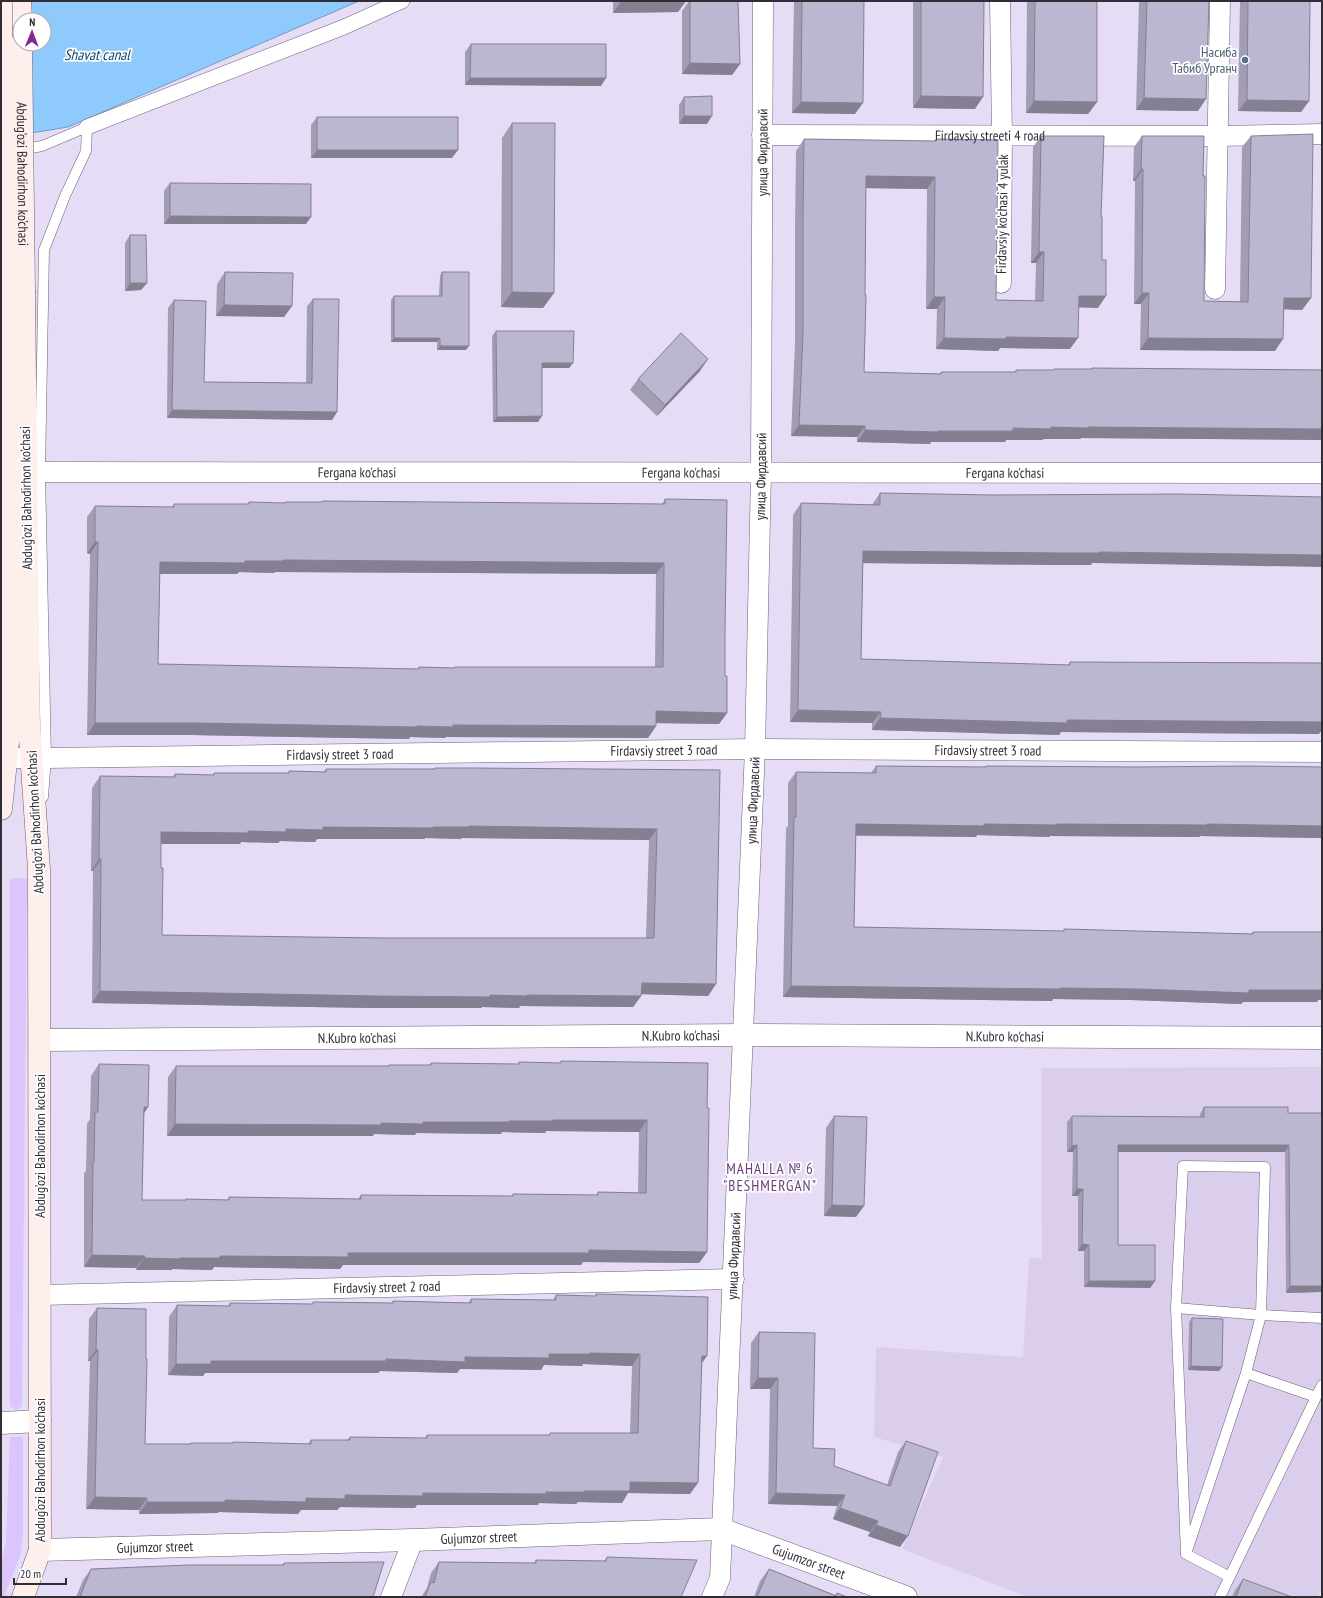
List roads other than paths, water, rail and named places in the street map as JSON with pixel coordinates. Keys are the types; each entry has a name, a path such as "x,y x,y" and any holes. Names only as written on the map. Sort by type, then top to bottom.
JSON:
{"main road":[{"name":"Abdug’ozi Bahodirhon ko’chasi","path":"1,1 29,723 38,758 40,1040 40,1550 23,1597"},
{"path":"20,1 21,12"},
{"name":"Abdug’ozi Bahodirhon ko’chasi","path":"1,803 10,723 13,293 21,52"}],"street":[{"path":"87,127 344,27 402,1"},
{"name":"улица Фирдавсий","path":"712,1597 720,1578 721,1529 734,1279 742,1035 755,749 761,473 763,1"},
{"name":"Firdavsiy ko'chasi 4 yulak","path":"1000,1 1002,135 1001,283"},
{"path":"1215,289 1220,1"},
{"name":"Firdavsiy streeti 4 road","path":"762,135 1218,136 1322,134"},
{"name":"Fergana ko'chasi","path":"40,472 1322,473"},
{"name":"Firdavsiy street 3 road","path":"6,758 755,749 1322,752"},
{"name":"N.Kubro ko'chasi","path":"40,1040 742,1035 1322,1038"},
{"name":"Firdavsiy street 2 road","path":"40,1295 734,1279"},
{"path":"1,1423 40,1421"},
{"name":"Gujumzor street","path":"40,1550 413,1540 721,1529 906,1597"},
{"path":"391,1597 413,1540"}],"lane":[{"path":"1,154 42,146 87,127 86,151 65,196 44,250 40,472 38,758"},
{"path":"1183,1166 1265,1166 1262,1315 1246,1373 1186,1554 1176,1308 1183,1166"},
{"path":"1176,1308 1322,1318"},
{"path":"1246,1373 1316,1397"},
{"path":"1220,1597 1322,1385"},
{"path":"1186,1554 1230,1577"}],"water":[{"name":"Shavat canal","path":"1,1 359,1 68,127 1,138"}],"place":[{"name":"Насиба Табиб Урганч","path":"1245,60"}],"district":[{"name":"MAHALLA № 6 \"BESHMERGAN\"","path":"770,1178"}]}
